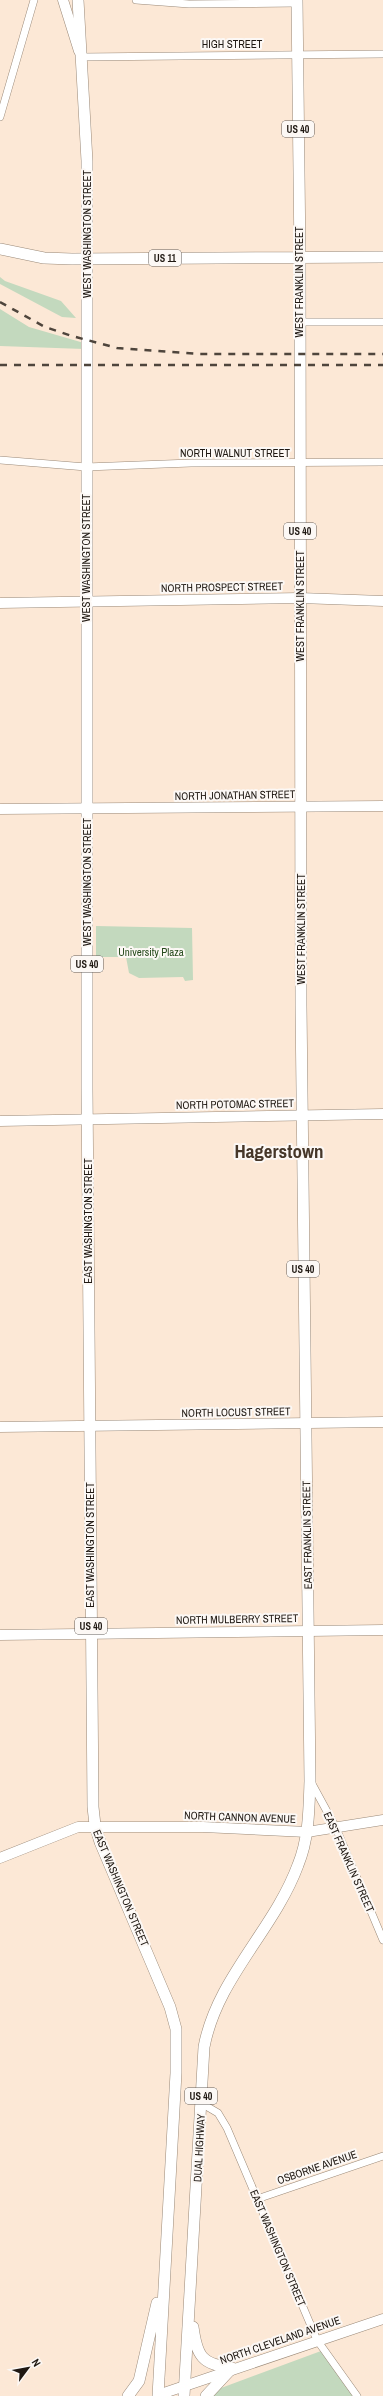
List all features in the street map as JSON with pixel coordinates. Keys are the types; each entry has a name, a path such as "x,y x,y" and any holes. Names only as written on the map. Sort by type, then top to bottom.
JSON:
{"main road":[{"name":"WEST WASHINGTON STREET","path":"63,0 81,57 86,129 87,1120"},
{"name":"US 40","path":"78,0 81,57"},
{"name":"WEST FRANKLIN STREET","path":"297,1 300,258 300,806 302,1115"},
{"name":"US 11","path":"0,249 44,258 87,259 383,257"},
{"name":"NORTH PROSPECT STREET","path":"0,603 86,600 300,598 383,601"},
{"name":"NORTH JONATHAN STREET","path":"0,809 383,806"},
{"name":"NORTH POTOMAC STREET","path":"0,1121 383,1114"},
{"name":"EAST FRANKLIN STREET","path":"302,1115 310,1781"},
{"name":"EAST WASHINGTON STREET","path":"87,1120 91,1634 95,1825 115,1878 170,2007 177,2045 165,2257"},
{"name":"NORTH LOCUST STREET","path":"0,1427 383,1422"},
{"name":"NORTH MULBERRY STREET","path":"0,1634 383,1630"},
{"name":"DUAL HIGHWAY","path":"184,2391 204,2047 213,2010 289,1887 299,1864 307,1832 310,1781"},
{"name":"NORTH CANNON AVENUE","path":"0,1858 78,1827 95,1825 307,1832 383,1820"},
{"name":"US 40","path":"157,2396 165,2257"},
{"path":"128,2396 139,2380 142,2369 153,2322 165,2257"},
{"path":"190,2299 199,2353 210,2363 232,2368"},
{"name":"NORTH CLEVELAND AVENUE","path":"157,2396 184,2391 232,2368 383,2319"},
{"path":"206,2396 232,2368"}],"street":[{"path":"0,118 34,0"},
{"path":"136,0 189,4 297,1"},
{"name":"HIGH STREET","path":"81,57 383,54"},
{"path":"299,322 383,322"},
{"name":"NORTH WALNUT STREET","path":"0,460 86,467 192,463 300,464 383,462"},
{"name":"EAST FRANKLIN STREET","path":"310,1781 336,1828 383,1940"},
{"name":"EAST WASHINGTON STREET","path":"201,2103 218,2113 257,2199 317,2340 357,2396"},
{"name":"OSBORNE AVENUE","path":"257,2199 383,2156"}],"green space":[{"path":"0,277 5,281 61,301 76,318 62,317 0,284"},
{"path":"0,309 29,327 84,343 84,349 0,346"},
{"name":"University Plaza","path":"96,926 192,928 193,980 185,981 183,977 139,978 129,973 126,957 96,957"},
{"path":"321,2351 353,2396 210,2396 213,2391"}],"railway":[{"path":"0,302 45,327 117,348 200,354 383,354"},
{"path":"0,365 383,365"}],"district":[{"name":"Hagerstown","path":"279,1151"}]}
